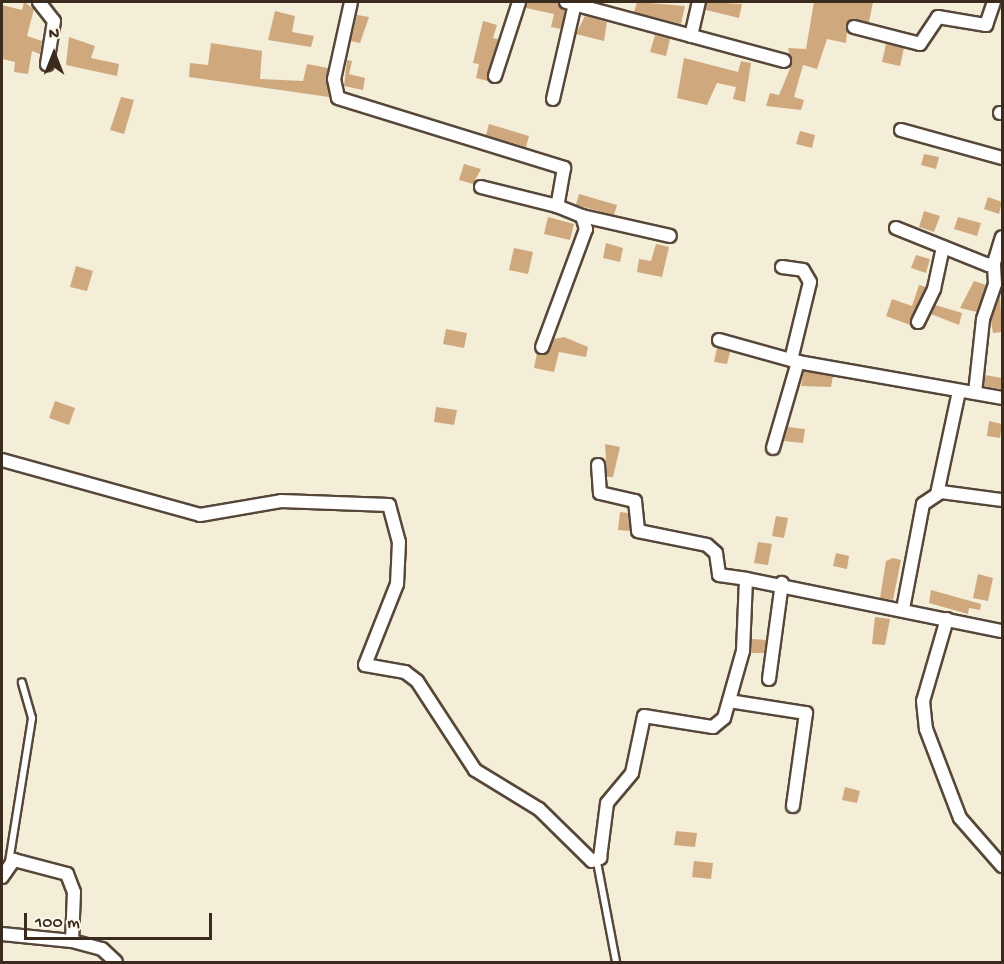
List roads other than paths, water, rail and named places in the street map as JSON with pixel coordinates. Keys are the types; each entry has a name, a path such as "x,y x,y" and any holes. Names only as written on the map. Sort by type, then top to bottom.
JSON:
{"street":[{"path":"39,2 54,21 46,64"},
{"path":"351,2 334,79 339,98 560,164 565,173 557,206"},
{"path":"495,76 519,2"},
{"path":"691,36 699,2"},
{"path":"854,27 920,44 938,17 986,25 994,2"},
{"path":"553,99 570,3 784,60"},
{"path":"901,130 1002,158"},
{"path":"481,188 557,206 582,216 670,236"},
{"path":"542,347 586,228 582,216"},
{"path":"896,228 997,272"},
{"path":"975,393 983,319 997,272 1002,237"},
{"path":"918,322 934,289 943,247"},
{"path":"773,448 810,282 803,270 782,267"},
{"path":"719,340 794,361 1002,398"},
{"path":"937,494 959,391"},
{"path":"2,460 200,515 281,501 389,505 399,542 397,584 364,665 405,672 417,681 476,770 539,809 597,862"},
{"path":"598,465 600,493 635,501 638,531 707,545 716,553 719,575 782,583 1002,631"},
{"path":"903,609 918,518 923,504 937,494 1002,500"},
{"path":"597,862 607,803 632,774 645,716 713,727 724,718 743,651 746,579"},
{"path":"768,679 782,583"},
{"path":"947,619 923,701 926,729 960,818 1002,866"},
{"path":"729,701 806,713 794,806"},
{"path":"2,877 9,862 38,863 68,874 74,892 72,941"},
{"path":"2,934 72,941 102,949 116,963"}],"lane":[{"path":"9,862 32,718 22,682"},
{"path":"597,862 616,963"}]}
